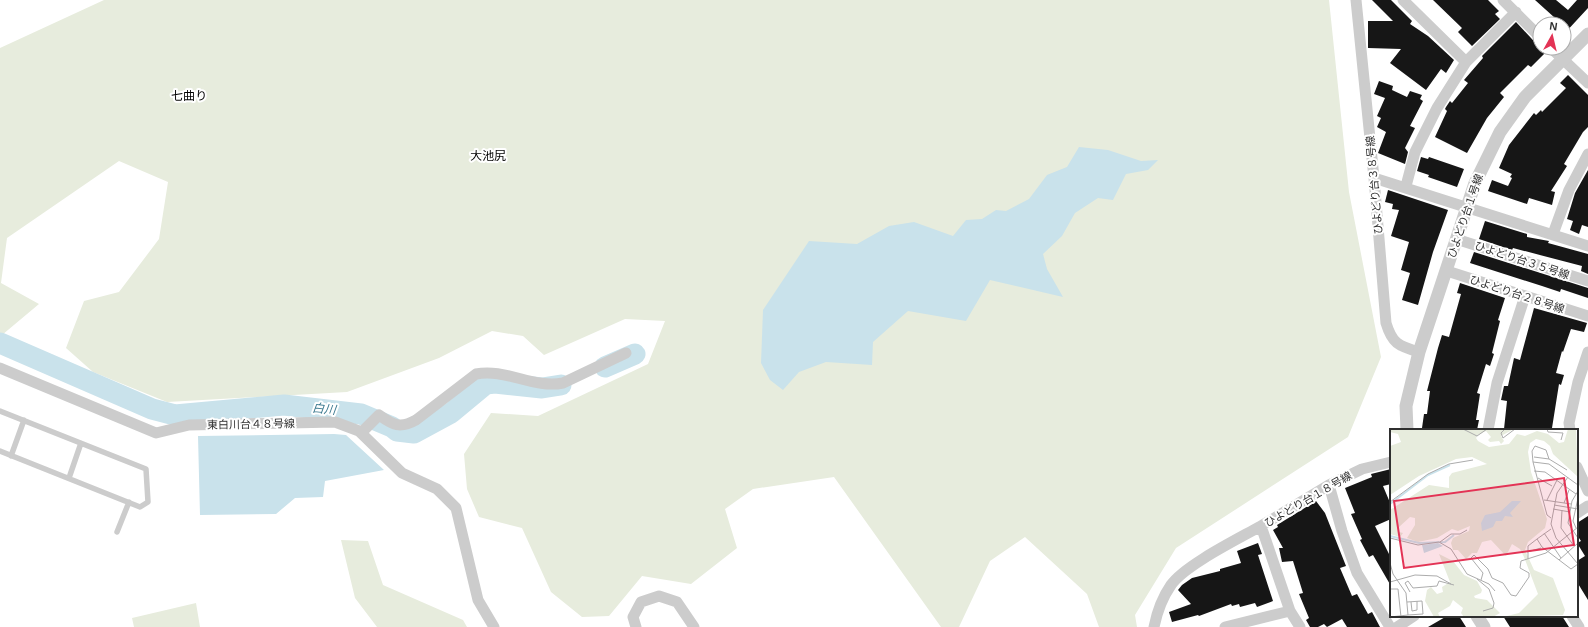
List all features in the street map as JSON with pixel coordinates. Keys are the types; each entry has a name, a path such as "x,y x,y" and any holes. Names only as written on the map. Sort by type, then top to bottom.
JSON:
{"street":[{"name":"ひよどり台３８号線","path":"1356,0 1374,178 1386,323 1390,337 1401,347 1418,352"},
{"path":"1403,0 1466,62"},
{"path":"1503,0 1532,29"},
{"path":"1406,186 1415,152 1437,108 1466,62 1516,12"},
{"name":"ひよどり台１号線","path":"1407,429 1406,406 1418,352 1447,271 1475,183 1500,132 1525,97 1588,34"},
{"path":"1559,56 1588,84"},
{"path":"1553,234 1569,190 1588,154"},
{"path":"1374,178 1406,186 1466,208 1588,246"},
{"name":"ひよどり台３５号線","path":"1456,239 1588,281"},
{"name":"ひよどり台２８号線","path":"1447,271 1588,316"},
{"path":"1488,429 1497,383 1525,296"},
{"path":"1570,429 1569,423 1578,382 1588,352"},
{"path":"361,433 379,415 393,425 407,425 416,420 476,374 487,372 557,385 626,353"},
{"name":"東白川台４８号線","path":"0,368 156,433 189,425 336,422 361,433 402,473 437,489 456,508 478,600 494,627"},
{"name":"ひよどり台１８号線","path":"1300,627 1290,612 1261,526 1329,485 1362,469 1390,462"},
{"path":"1578,469 1588,491"},
{"path":"1329,485 1342,531 1357,573 1390,627"},
{"path":"1578,512 1588,506"},
{"path":"1154,627 1158,608 1172,584 1195,564 1261,526"},
{"path":"636,627 633,617 641,602 659,596 678,602 694,627"},
{"path":"1225,627 1290,612"},
{"path":"1397,627 1412,617"},
{"path":"1478,617 1484,627"},
{"path":"1573,617 1579,627"}],"lane":[{"path":"0,411 146,469 148,502 140,507 0,451"},
{"path":"11,456 24,420"},
{"path":"68,478 81,443"},
{"path":"117,532 129,502"}],"shaded area":[{"path":"104,0 1329,0 1349,192 1381,357 1348,437 1176,548 1135,615 1137,627 1099,627 1087,594 1025,537 990,561 959,627 941,627 834,477 753,489 725,509 737,548 691,584 642,576 609,616 582,617 551,592 522,528 479,517 467,489 464,454 491,413 538,416 648,364 665,321 625,319 544,355 523,336 492,331 439,358 347,392 167,402 93,372 66,348 84,301 119,292 159,239 168,182 119,161 7,238 1,283 39,304 2,335 0,335 0,48"},
{"path":"341,540 368,541 383,585 463,620 467,627 377,627 355,598"},
{"path":"196,603 200,627 134,627 132,618"}],"water":[{"path":"1079,147 1108,150 1141,161 1158,160 1148,170 1126,174 1113,200 1098,198 1075,213 1062,236 1043,254 1047,269 1063,297 990,280 966,321 908,311 873,342 872,365 826,362 799,372 783,390 770,380 761,363 763,310 809,241 857,244 889,226 914,222 953,236 966,220 982,219 996,210 1006,211 1029,199 1047,175 1067,167"},
{"path":"346,435 384,470 325,481 323,497 295,498 276,514 200,515 198,436"}],"building":[{"path":"1372,0 1391,0 1412,21 1410,24 1428,36 1454,60 1446,73 1441,69 1426,90 1390,63 1401,49 1368,48 1368,21 1393,21"},
{"path":"1433,0 1488,0 1499,11 1495,14 1500,19 1472,46 1458,32 1462,28"},
{"path":"1535,0 1556,0 1568,10 1577,0 1588,0 1588,8 1572,25 1572,16 1553,16"},
{"path":"1516,22 1532,39 1532,56 1542,56 1531,67 1528,65 1500,93 1504,97 1487,118 1467,153 1435,137 1447,111 1445,109 1446,107 1450,101 1452,103 1468,83 1464,80 1483,58 1482,56"},
{"path":"1568,75 1588,95 1588,127 1583,132 1564,164 1567,166 1551,191 1555,192 1552,205 1529,198 1527,204 1488,191 1492,180 1508,186 1512,178 1510,177 1512,174 1499,168 1509,145 1534,113 1536,115 1541,110 1542,112 1566,88 1560,83"},
{"path":"1379,81 1393,86 1392,90 1407,97 1410,91 1422,95 1420,99 1423,101 1410,126 1415,128 1405,148 1408,152 1405,164 1378,153 1386,132 1377,127 1381,118 1377,116 1385,98 1374,94"},
{"path":"1421,157 1428,159 1429,157 1464,169 1457,187 1428,177 1429,175 1417,171"},
{"path":"1588,170 1588,227 1582,225 1579,234 1570,230 1573,221 1567,219 1575,193"},
{"path":"1388,190 1448,210 1433,252 1418,305 1402,300 1410,273 1401,270 1409,242 1391,236 1399,210 1392,209 1393,204 1385,202"},
{"path":"1485,221 1527,234 1527,237 1549,241 1548,243 1588,254 1588,274 1581,271 1582,266 1513,248 1512,250 1479,239"},
{"path":"1474,252 1588,288 1588,298 1561,289 1560,292 1470,263"},
{"path":"1460,283 1505,298 1498,320 1500,321 1492,353 1494,354 1490,366 1486,364 1477,393 1480,394 1476,420 1479,420 1477,429 1422,428 1424,414 1427,414 1430,391 1427,391 1438,348 1442,335 1449,337 1461,294 1457,293"},
{"path":"1534,308 1587,323 1584,332 1571,329 1563,352 1562,351 1556,373 1564,375 1561,385 1559,384 1552,428 1504,429 1507,401 1501,400 1504,386 1508,386 1514,358 1520,360"},
{"path":"1390,469 1390,484 1383,486 1390,503 1390,519 1375,526 1390,556 1390,584 1373,555 1369,557 1360,540 1362,539 1351,514 1355,513 1345,488 1372,477 1371,474"},
{"path":"1316,501 1325,513 1346,566 1340,568 1352,596 1357,594 1368,614 1372,612 1380,627 1347,627 1342,619 1327,627 1324,624 1318,627 1310,627 1306,620 1309,618 1299,594 1303,593 1293,561 1282,562 1279,548 1283,548 1273,530 1278,527 1277,525"},
{"path":"1588,516 1588,600 1578,584 1578,560 1585,556 1578,545 1578,542 1581,541 1578,536 1578,522"},
{"path":"1258,543 1262,554 1258,555 1273,601 1257,607 1255,603 1240,607 1239,604 1232,606 1231,604 1199,616 1172,622 1169,612 1191,604 1178,590 1182,585 1192,578 1220,571 1220,569 1241,563 1237,551"},
{"path":"1445,617 1460,617 1466,627 1428,627"},
{"path":"1504,617 1563,617 1569,627 1510,627"}],"waterway":[{"name":"白川","path":"0,343 152,409 175,415 284,405 361,414 392,427 397,431 414,433 451,413 486,384 495,383 542,388 561,385"},
{"name":"白川","path":"605,367 635,354"}],"district":[{"name":"七曲り","path":"189,96"},
{"name":"大池尻","path":"488,156"}]}
